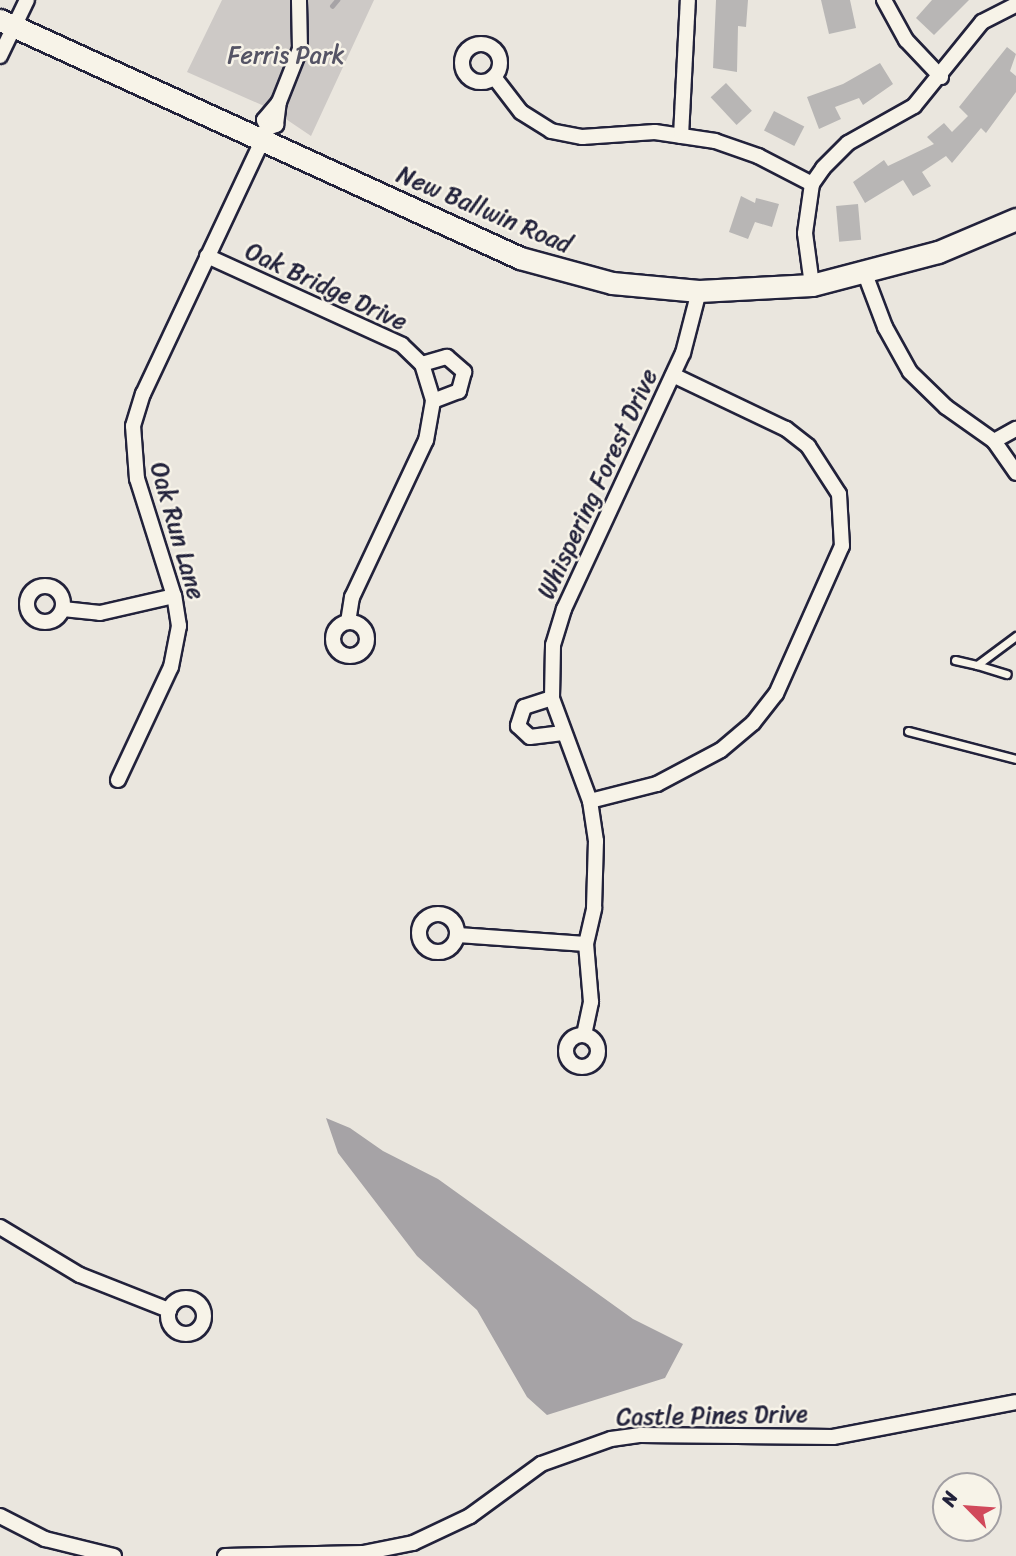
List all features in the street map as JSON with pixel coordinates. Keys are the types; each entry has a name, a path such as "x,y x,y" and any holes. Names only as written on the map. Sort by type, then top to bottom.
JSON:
{"main road":[{"name":"New Ballwin Road","path":"7,23 265,135 544,267 612,283 699,291 812,285 865,274 938,252 1016,219"}],"street":[{"path":"0,56 7,23 27,0"},
{"path":"265,135 264,120 279,102 300,49 299,0"},
{"path":"681,136 688,0"},
{"path":"884,0 906,40 941,76"},
{"path":"812,285 805,233 812,184 848,144 914,106 941,76 982,22 1016,5"},
{"path":"494,77 527,117 551,131 582,137 656,132 681,136 740,149 812,184"},
{"name":"Oak Run Lane","path":"118,780 175,656 179,626 174,596 137,479 133,426 143,394 265,135"},
{"name":"Oak Bridge Drive","path":"207,256 402,345 422,364 431,395 459,391 464,372 447,357 422,364"},
{"path":"865,274 885,327 910,372 946,407 994,441 1016,473"},
{"name":"Whispering Forest Drive","path":"584,1035 591,1002 586,944 596,864 590,801 552,698 554,645 564,609 673,376 699,291"},
{"path":"590,801 657,784 721,750 753,723 776,694 842,546 839,494 808,446 786,429 673,376"},
{"path":"348,621 352,597 426,440 431,395"},
{"path":"994,441 1016,429"},
{"path":"63,609 100,613 174,596"},
{"path":"552,698 524,707 518,726 530,737 563,733"},
{"path":"458,935 586,944"},
{"path":"0,1227 80,1275 169,1310"},
{"name":"Castle Pines Drive","path":"225,1556 363,1553 413,1543 470,1516 541,1464 611,1439 641,1436 833,1437 1016,1402"},
{"path":"0,1516 45,1539 85,1552 114,1556"}],"lane":[{"path":"976,665 1016,636"},
{"path":"955,660 1007,674"},
{"path":"908,731 1016,759"}],"green space":[{"name":"Ferris Park","path":"222,0 374,0 311,136 271,109 187,72"}],"shaded area":[{"path":"326,1118 350,1128 383,1151 438,1179 633,1319 683,1344 665,1378 547,1415 527,1397 477,1310 417,1256 338,1153"}],"building":[{"path":"716,0 748,0 746,27 738,26 737,72 713,68"},
{"path":"821,0 850,0 856,28 829,34"},
{"path":"932,0 969,0 934,35 916,18"},
{"path":"1007,47 1016,54 1010,71 1016,76 1016,92 986,133 981,128 952,163 946,156 922,172 931,186 913,196 903,180 865,203 853,182 884,160 888,166 934,144 927,137 944,123 952,132 968,116 959,107"},
{"path":"880,63 893,84 863,105 859,98 835,107 841,119 819,129 807,97 843,84"},
{"path":"726,83 752,111 737,125 711,97"},
{"path":"774,111 804,126 794,146 764,131"},
{"path":"741,196 755,203 756,198 779,204 772,227 755,222 748,239 729,232"},
{"path":"858,204 861,240 839,242 836,206"}],"waterway":[{"path":"332,6 337,0"}]}
